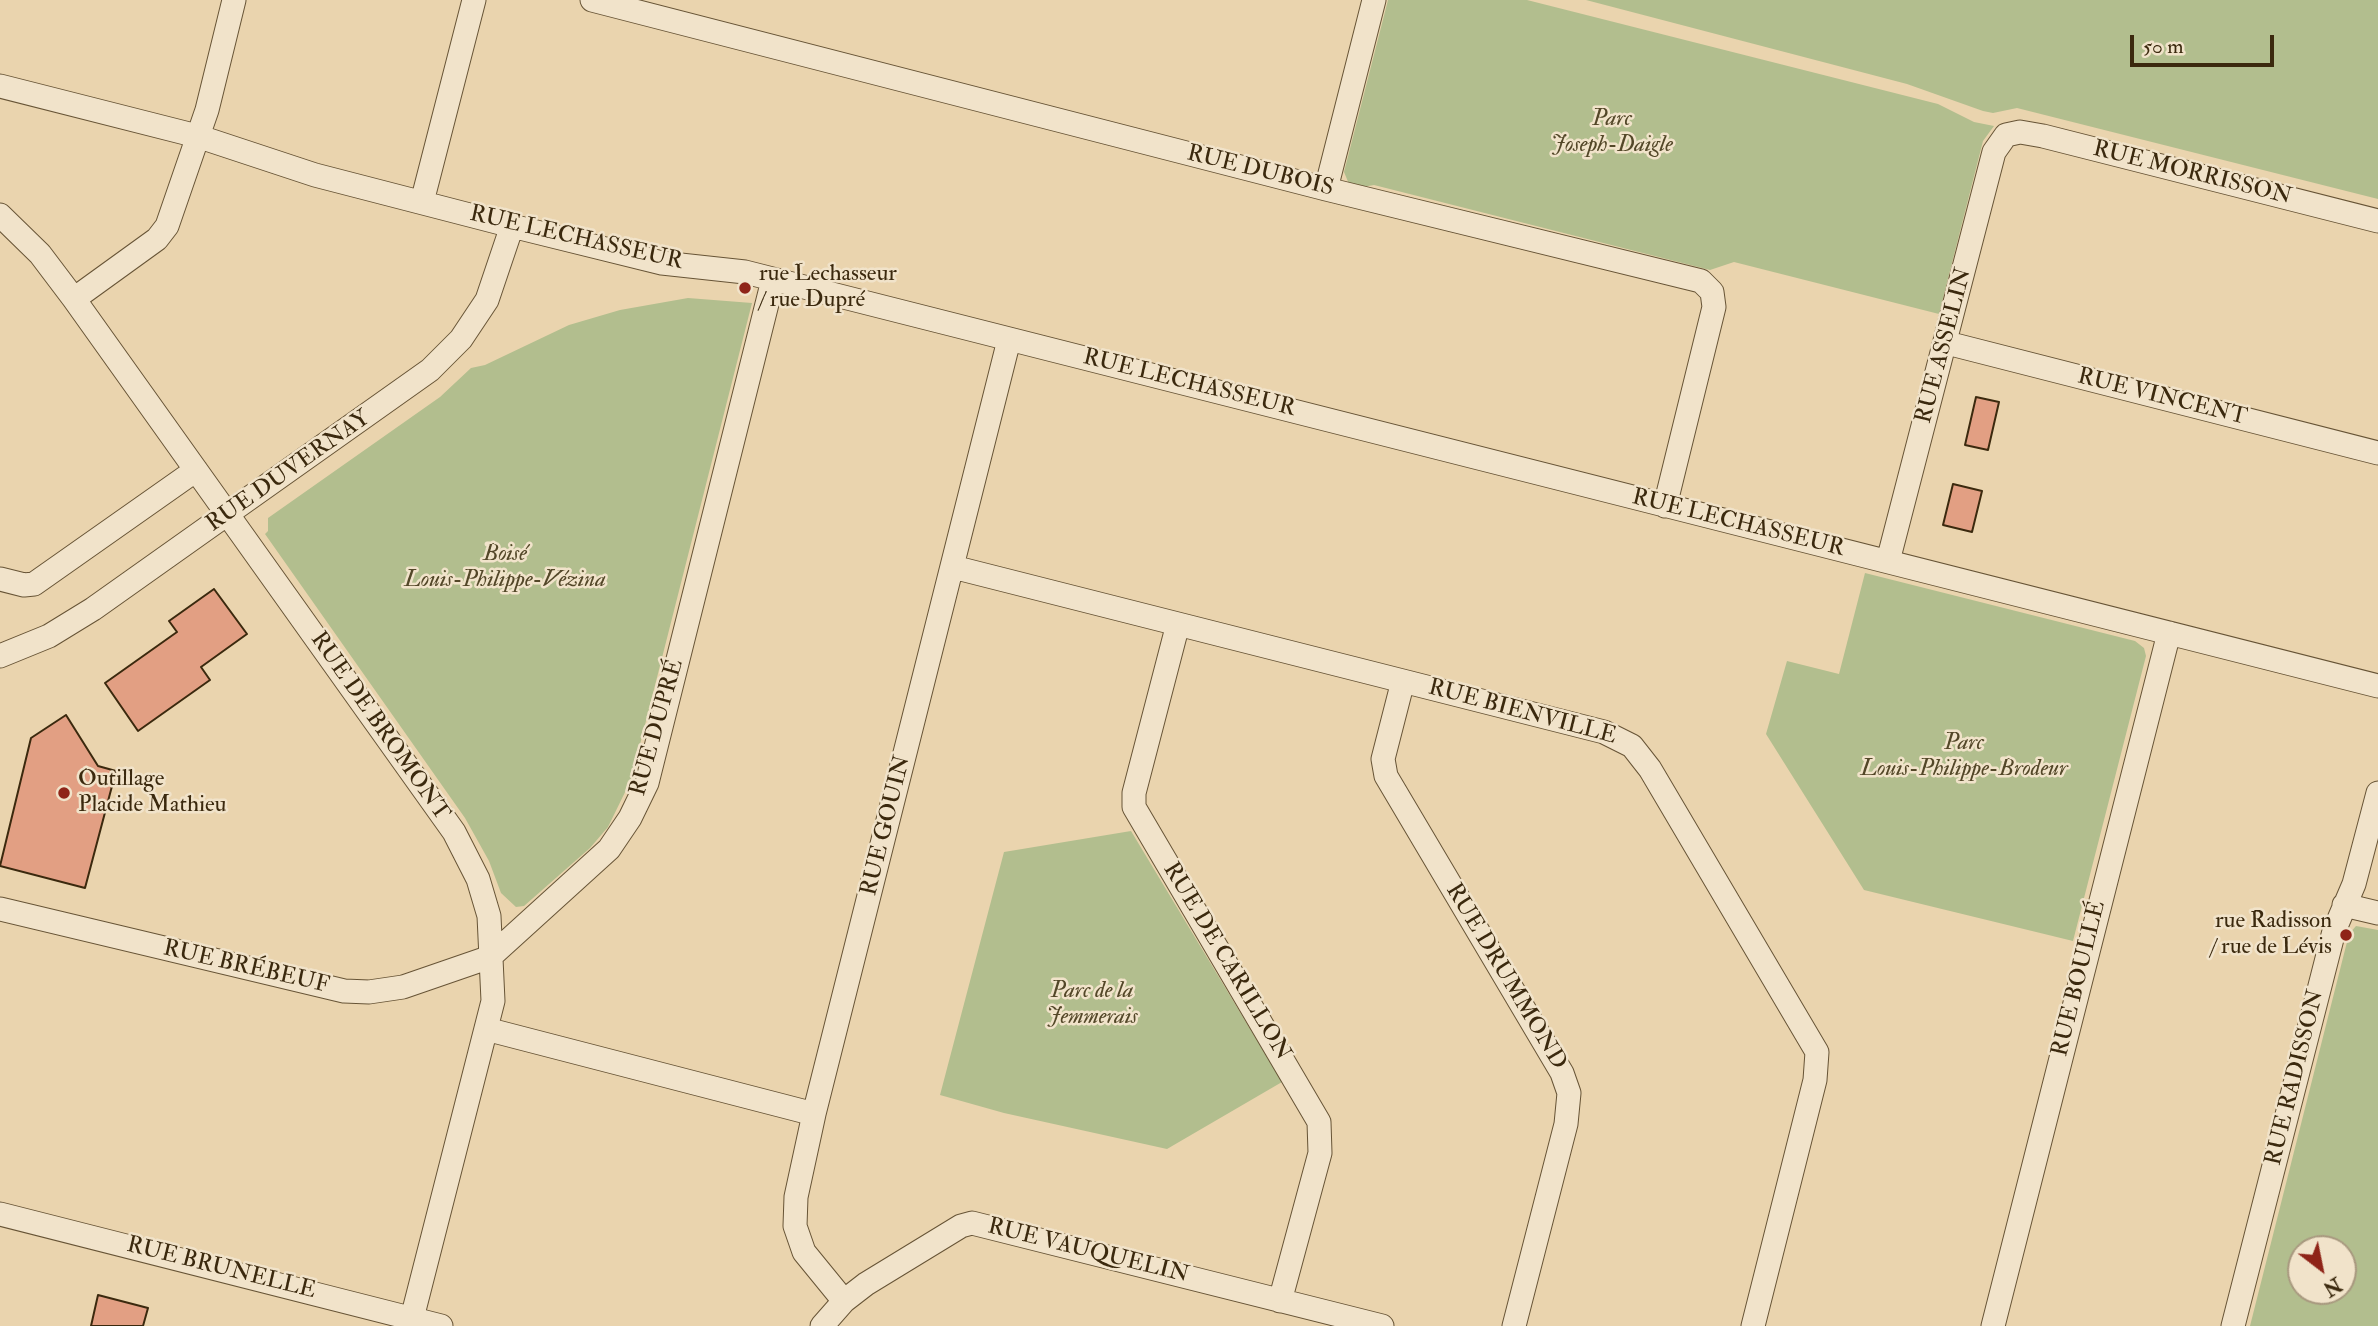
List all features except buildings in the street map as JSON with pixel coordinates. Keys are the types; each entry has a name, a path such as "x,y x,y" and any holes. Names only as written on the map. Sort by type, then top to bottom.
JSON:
{"street":[{"path":"74,299 157,239 167,226 207,110 234,0"},
{"path":"422,202 474,0"},
{"name":"RUE DUBOIS","path":"592,0 1706,284 1714,297 1714,307 1665,506"},
{"path":"1326,189 1374,0"},
{"name":"RUE LECHASSEUR","path":"0,86 197,136 316,175 512,226 662,263 719,268 774,280 2378,686"},
{"name":"RUE MORRISSON","path":"2006,135 2020,132 2043,136 2378,221"},
{"name":"RUE ASSELIN","path":"1888,561 1947,343 1994,152 2006,135"},
{"name":"RUE DE BROMONT","path":"0,215 40,254 74,299 453,832 474,869 484,897 489,916 490,957"},
{"name":"RUE DUVERNAY","path":"0,656 65,628 406,389 452,351 492,291 512,226"},
{"name":"RUE DUPRÉ","path":"490,957 609,849 630,818 647,783 774,280"},
{"name":"RUE GOUIN","path":"844,1301 809,1261 795,1226 796,1197 814,1114 1009,340"},
{"name":"RUE VINCENT","path":"1947,343 2378,453"},
{"path":"0,579 24,585 34,584 196,470"},
{"name":"RUE BIENVILLE","path":"953,567 1612,734 1632,746 1650,769 1812,1040 1818,1059 1817,1073 1753,1326"},
{"name":"RUE DE CARILLON","path":"1178,624 1134,793 1134,807 1319,1122 1320,1153 1280,1301"},
{"name":"RUE BOULLÉ","path":"1993,1326 2169,633"},
{"name":"RUE DRUMMOND","path":"1403,681 1383,759 1386,776 1562,1073 1569,1093 1566,1124 1514,1326"},
{"name":"RUE RADISSON","path":"2233,1326 2334,931 2354,884 2378,793"},
{"path":"2344,905 2378,913"},
{"name":"RUE BRÉBEUF","path":"0,909 344,991 369,992 403,987 490,957"},
{"path":"411,1322 493,1001 490,957"},
{"path":"486,1029 814,1114"},
{"name":"RUE BRUNELLE","path":"0,1214 411,1322 441,1326"},
{"name":"RUE VAUQUELIN","path":"822,1326 844,1301 944,1237 972,1223 1382,1326"}],"green space":[{"name":"Parc Joseph-Daigle","path":"1388,0 1527,0 1938,104 1974,122 1994,126 1983,141 1939,314 1734,262 1710,270 1374,185 1357,188 1349,184 1344,172"},
{"path":"1586,0 2378,0 2378,199 2017,108 1993,113 1983,111 1907,84"},
{"name":"Boisé Louis-Philippe-Vézina","path":"688,298 752,303 631,780 608,827 590,848 524,906 516,907 501,893 489,861 465,818 265,534 268,531 268,518 440,397 471,368 485,365 569,325 620,310"},
{"name":"Parc Louis-Philippe-Brodeur","path":"1865,573 2135,641 2144,648 2146,656 2073,941 1864,890 1766,734 1787,661 1839,674"},
{"name":"Parc de la Jemmerais","path":"1131,831 1282,1082 1167,1149 1004,1113 940,1095 1004,852"},
{"path":"2356,926 2378,930 2378,1326 2250,1326 2349,934"}],"place":[{"name":"rue Lechasseur / rue Dupré","path":"745,288"},
{"name":"Outillage Placide Mathieu","path":"64,793"},
{"name":"rue Radisson / rue de Lévis","path":"2346,935"}]}
